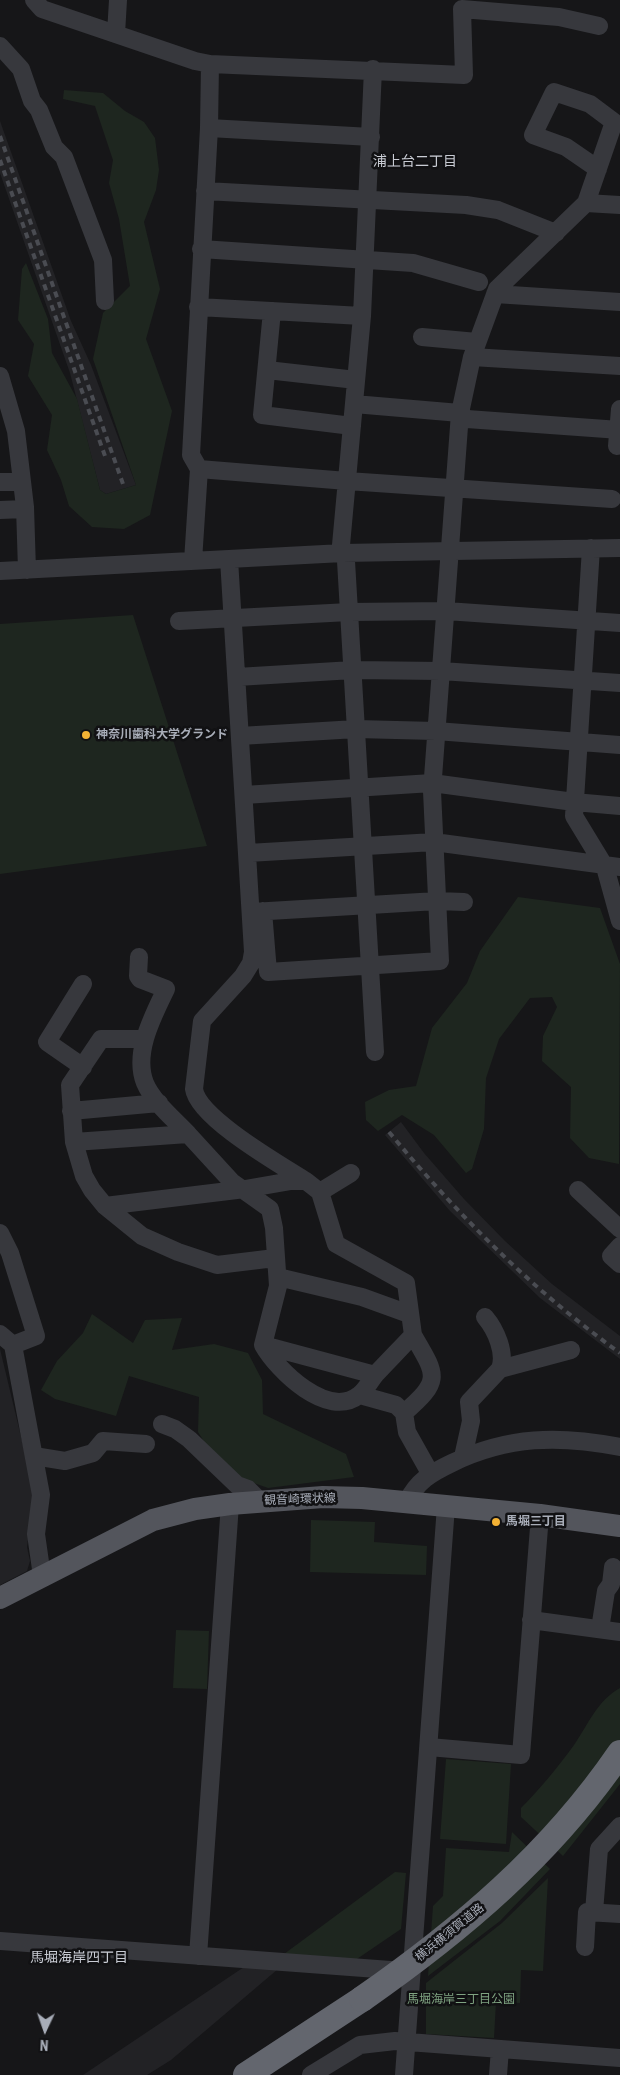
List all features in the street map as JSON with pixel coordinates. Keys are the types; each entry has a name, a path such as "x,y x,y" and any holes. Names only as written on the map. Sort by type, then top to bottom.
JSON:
{"highway":[{"name":"横浜横須賀道路","path":"261,2075 364,2002 439,1943 514,1878 566,1823 620,1753"},
{"name":"横浜横須賀道路","path":"246,2075 446,1949 520,1885 573,1827 620,1766"}],"main road":[{"name":"観音崎環状線","path":"0,1598 154,1520 195,1509 230,1504 323,1497 407,1502 540,1515 620,1526"}],"street":[{"path":"34,0 42,8 195,62 210,64 373,69 464,75 462,9 558,17 600,26"},
{"path":"116,34 118,0"},
{"path":"0,46 21,69 32,101 39,110 54,147 64,157 103,260 105,302"},
{"path":"193,561 199,468 191,455 209,128 210,64"},
{"path":"373,69 362,316 342,525 353,670 375,1052"},
{"path":"230,559 248,853 268,972 440,961 432,783 460,413 475,349 497,289 586,203 598,169 614,122 590,104 554,92 533,135 566,146 598,169"},
{"path":"209,128 371,137"},
{"path":"205,191 368,198 466,205 498,210 556,233"},
{"path":"586,203 620,205"},
{"path":"201,249 413,263 479,282"},
{"path":"495,294 620,302"},
{"path":"198,306 362,316"},
{"path":"272,311 262,415 352,426"},
{"path":"422,338 475,349 620,366"},
{"path":"267,370 356,380"},
{"path":"0,376 8,432 22,482 26,509 27,570"},
{"path":"354,404 460,413 467,419 619,435 620,409"},
{"path":"199,468 347,481 612,499"},
{"path":"0,482 22,482"},
{"path":"0,510 26,509"},
{"path":"591,548 574,816 612,867 620,921"},
{"path":"0,571 343,554 620,548"},
{"path":"179,621 349,612 446,611 620,623"},
{"path":"237,677 353,670 441,671 620,683"},
{"path":"240,736 356,729 436,731 620,745"},
{"path":"244,795 432,783 574,802 620,806"},
{"path":"248,853 434,842 612,867"},
{"path":"257,911 437,900 464,902"},
{"path":"257,911 253,952 250,963 243,976 200,1026 194,1089 195,1098 240,1138 320,1192 336,1244 406,1283 413,1335 431,1366 432,1378 430,1388 404,1413"},
{"path":"139,957 138,976 140,979 166,989 145,1040 142,1070 145,1083 159,1103 232,1182 246,1189 270,1209 274,1228 278,1286 263,1345 271,1358 304,1388 324,1401 351,1400 360,1395 375,1375 413,1335"},
{"path":"83,1067 47,1042 84,984"},
{"path":"145,1040 102,1040 70,1085 74,1142 84,1176 105,1206 142,1236 216,1265 275,1258"},
{"path":"72,1110 159,1103"},
{"path":"74,1142 188,1134"},
{"path":"320,1192 351,1174"},
{"path":"105,1206 246,1189 291,1181 306,1181"},
{"path":"578,1190 620,1229"},
{"path":"0,1233 10,1253 36,1336 7,1340 34,1456 41,1495 36,1534 42,1576"},
{"path":"620,1246 611,1256 620,1264"},
{"path":"278,1277 362,1297 409,1314"},
{"path":"463,1457 471,1421 469,1402 500,1369 503,1355 490,1323 485,1317"},
{"path":"263,1345 375,1375"},
{"path":"500,1369 571,1350"},
{"path":"360,1395 396,1405 404,1413 407,1432 430,1474"},
{"path":"162,1424 175,1429 189,1439 237,1486 248,1489 260,1501"},
{"path":"407,1502 416,1487 430,1474 463,1457 515,1441 540,1438 620,1447"},
{"path":"34,1456 65,1461 93,1453 103,1441 146,1444"},
{"path":"198,1956 230,1504"},
{"path":"404,2075 446,1506"},
{"path":"429,1747 521,1755 540,1515"},
{"path":"600,1629 606,1590 611,1584 613,1566"},
{"path":"531,1620 620,1632"},
{"path":"594,1912 598,1849 619,1829"},
{"path":"585,1947 587,1912 620,1914"},
{"path":"0,1941 412,1972"},
{"path":"311,2075 360,2045 378,2042 407,2042 620,2058"},
{"path":"498,2075 500,2049"}],"shaded area":[{"path":"0,121 71,321 91,365 136,485 106,494 100,490 70,373 0,173"},
{"path":"401,1122 424,1153 464,1199 505,1241 552,1284 620,1336 620,1359 540,1298 450,1211 385,1135"},
{"path":"0,1349 34,1491 27,1547 30,1561 27,1571 0,1585"},
{"path":"247,1965 278,1969 171,2060 147,2075 83,2075"}],"green space":[{"path":"64,90 103,93 125,111 144,122 155,138 159,170 156,190 144,222 160,289 146,339 172,411 150,515 124,529 92,527 69,506 61,480 47,450 52,415 28,376 34,344 18,320 22,269 26,263 48,319 52,353 77,399 100,490 106,494 136,485 93,359 103,313 130,286 119,219 109,183 113,160 95,106 63,99"},
{"name":"神奈川歯科大学グランド","path":"133,615 207,846 0,874 0,624"},
{"path":"518,897 600,908 620,964 619,1164 589,1158 570,1138 571,1087 542,1061 543,1036 557,1007 552,997 530,998 499,1039 486,1078 484,1129 472,1169 466,1173 434,1135 402,1115 378,1131 366,1120 365,1102 389,1090 416,1086 432,1028 467,983 480,951"},
{"path":"92,1314 133,1343 145,1320 182,1318 172,1350 214,1344 248,1353 262,1380 263,1414 346,1454 354,1477 268,1488 223,1472 198,1432 199,1397 129,1376 116,1416 55,1399 41,1390 57,1361 83,1333"},
{"path":"311,1520 375,1522 374,1542 427,1546 426,1575 310,1572"},
{"path":"176,1630 209,1631 207,1689 173,1688"},
{"path":"620,1688 620,1784 563,1856 521,1817 521,1808 562,1761 599,1706"},
{"path":"446,1759 511,1764 506,1844 440,1839"},
{"path":"512,1832 550,1869 500,1921 428,1976 433,1906 443,1896 446,1848 509,1852"},
{"path":"395,1872 406,1873 401,1929 354,1961 280,1957"},
{"name":"馬堀海岸三丁目公園","path":"548,1878 543,1971 521,1970 520,2003 496,2002 494,2038 426,2034 426,1983 502,1923"}],"railway":[{"path":"0,136 123,484"},
{"path":"0,160 105,456"},
{"path":"389,1132 442,1193 497,1250 556,1303 620,1353"}],"place":[{"name":"神奈川歯科大学グランド","path":"86,735"},
{"name":"馬堀三丁目","path":"496,1522"}],"district":[{"name":"浦上台二丁目","path":"415,162"},
{"name":"馬堀海岸四丁目","path":"79,1958"}]}
